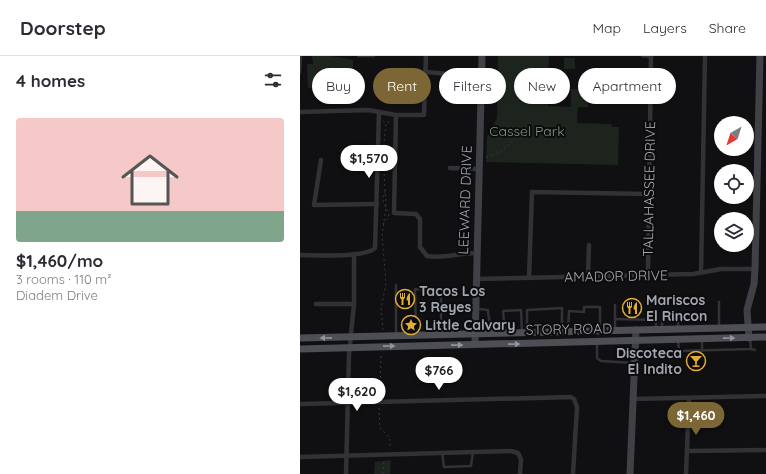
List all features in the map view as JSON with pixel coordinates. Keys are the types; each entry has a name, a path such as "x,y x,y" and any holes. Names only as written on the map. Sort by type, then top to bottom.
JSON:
{"main road":[{"name":"STORY ROAD","path":"300,338 766,327"},
{"name":"STORY ROAD","path":"300,348 766,337"}],"street":[{"path":"426,56 426,68"},
{"name":"LEEWARD DRIVE","path":"481,68 482,56"},
{"name":"TALLAHASSEE DRIVE","path":"648,275 651,56"},
{"path":"702,273 705,56"},
{"path":"750,338 747,310 754,284 755,269 762,86 760,56"},
{"path":"300,112 368,110 396,116 424,115 425,104"},
{"name":"LEEWARD DRIVE","path":"475,344 480,104"},
{"path":"300,255 354,254 371,252 376,249 379,112"},
{"path":"396,116 394,213 416,214 420,219 420,247 427,256 444,257 459,253 476,253"},
{"path":"321,160 314,205 377,204"},
{"path":"450,168 479,169"},
{"path":"529,278 532,192 649,194"},
{"path":"588,276 589,245"},
{"path":"346,474 350,348 354,304 354,254"},
{"name":"AMADOR DRIVE","path":"476,279 702,273 721,268 755,269"},
{"path":"316,304 354,304"},
{"path":"630,474 636,330"},
{"path":"300,404 567,396 574,399 577,406 573,474"},
{"path":"632,400 766,396"},
{"path":"686,474 688,398"},
{"path":"687,452 766,450"},
{"path":"300,456 511,451 518,453 521,459 520,474"}],"lane":[{"path":"300,73 301,56"},
{"path":"358,56 374,56"},
{"path":"642,56 651,56"},
{"path":"396,285 396,336"},
{"path":"416,336 415,289 441,290 441,335"},
{"path":"719,302 719,328"},
{"path":"615,305 615,331"},
{"path":"565,332 569,311 584,312 584,307 600,307 600,331"},
{"path":"524,333 527,310 562,308 565,332"},
{"path":"475,309 488,310 488,322 492,327 492,334"},
{"path":"505,333 503,311 522,310 524,333"},
{"path":"615,319 678,320 678,329"},
{"path":"656,320 659,330"},
{"path":"659,330 662,320"},
{"path":"750,338 751,349"},
{"path":"678,339 679,351 755,350"},
{"path":"702,339 702,351"},
{"path":"597,342 598,358 601,361 634,363"},
{"path":"442,452 444,466 471,466 474,452"}],"path":[{"path":"383,330 381,309 386,283 382,247 386,190 383,154 386,123 396,116"},
{"path":"379,118 386,123"},
{"path":"485,158 501,152 531,124"},
{"path":"383,224 389,217 386,207 382,201 386,190"},
{"path":"376,249 382,247"},
{"path":"380,398 381,353"},
{"path":"379,408 380,428 390,438 390,451"},
{"path":"383,474 384,459"}],"green space":[{"path":"312,56 332,56 353,60 353,68 312,68 312,88 308,88 307,64 313,64"},
{"name":"Cassel Park","path":"498,56 549,56 549,68 514,68 514,104 548,104 548,106 571,107 571,89 578,89 578,104 588,104 588,107 578,107 577,123 611,124 612,127 619,127 618,165 486,162 487,137 497,118 497,104 506,104 506,68 498,68"},
{"path":"564,58 575,58 575,69 564,68"},
{"path":"391,460 390,474 374,474 375,462"}],"place":[{"name":"Tacos Los 3 Reyes","path":"405,299"},
{"name":"Mariscos El Rincon","path":"632,308"},
{"name":"Little Calvary","path":"411,325"},
{"name":"Discoteca El Indito","path":"696,361"}]}
